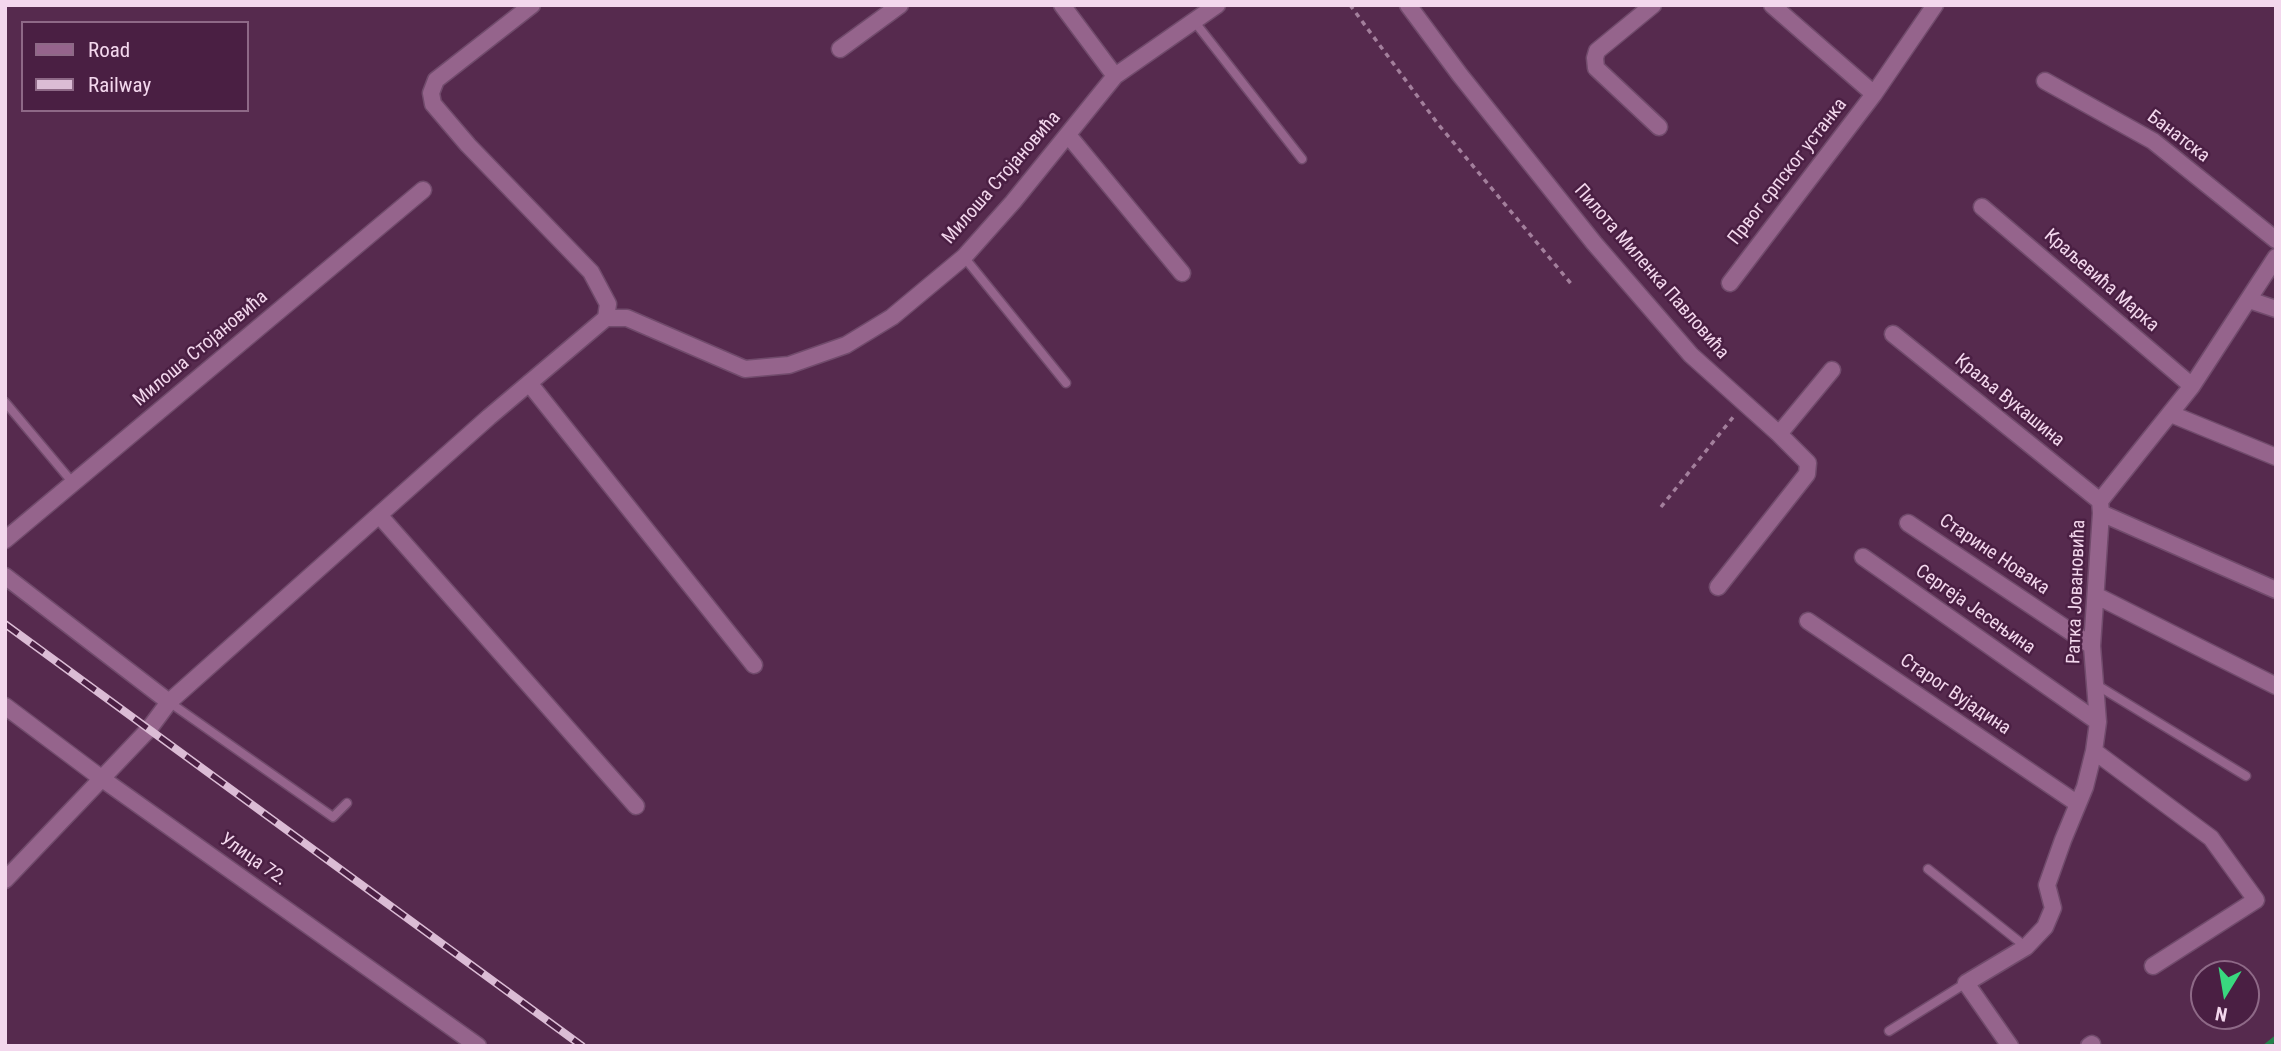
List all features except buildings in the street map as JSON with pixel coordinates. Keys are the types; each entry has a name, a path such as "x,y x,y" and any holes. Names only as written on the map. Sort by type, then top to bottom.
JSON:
{"street":[{"path":"5,880 149,729 169,702 606,318 608,304 591,272 468,145 433,104 431,93 436,80 532,5"},
{"path":"840,49 901,5"},
{"path":"1062,5 1115,76"},
{"name":"Милоша Стојановића","path":"606,318 627,318 745,369 789,365 846,345 892,317 964,257 1013,202 1115,76 1217,5"},
{"name":"Пилота Миленка Павловића","path":"1408,5 1594,243 1691,355 1808,463 1807,474 1718,587"},
{"path":"1653,5 1597,51 1595,58 1596,68 1659,127"},
{"name":"Првог српског устанка","path":"1730,283 1874,94 1772,5"},
{"path":"1874,94 1935,5"},
{"name":"Банатска","path":"2045,80 2153,141 2276,240"},
{"path":"1068,135 1182,273"},
{"name":"Милоша Стојановића","path":"5,540 423,190"},
{"name":"Краљевића Марка","path":"1982,207 2192,386"},
{"name":"Ратка Јовановића","path":"1966,983 2026,947 2045,927 2053,908 2047,885 2085,786 2098,722 2092,646 2097,596 2100,507 2192,386 2276,257"},
{"path":"2249,300 2276,309"},
{"name":"Краља Вукашина","path":"1893,334 2100,507 2276,590"},
{"path":"1779,434 1832,370"},
{"path":"529,383 754,665"},
{"path":"2171,414 2276,457"},
{"path":"379,515 636,806"},
{"name":"Старине Новака","path":"1908,523 2092,646"},
{"name":"Сергеја Јесењина","path":"1863,557 2098,722"},
{"path":"5,576 169,702"},
{"path":"2097,596 2276,686"},
{"name":"Старог Вујадина","path":"1808,621 2078,804"},
{"name":"Улица 72.","path":"5,706 101,778 478,1046"},
{"path":"2094,751 2211,838 2256,900 2152,965"},
{"path":"1966,983 2010,1046"}],"lane":[{"path":"1194,21 1302,159"},
{"path":"964,257 1066,383"},
{"path":"5,402 73,483"},
{"path":"2095,684 2246,776"},
{"path":"169,702 333,817 346,803"},
{"path":"1928,869 2026,947"},
{"path":"1889,1031 1966,983"}],"path":[{"path":"1350,5 1438,124 1573,286"},
{"path":"1661,507 1744,403"}],"waterway":[{"path":"2266,1046 2276,1038"}],"railway":[{"path":"5,624 582,1046"}]}
